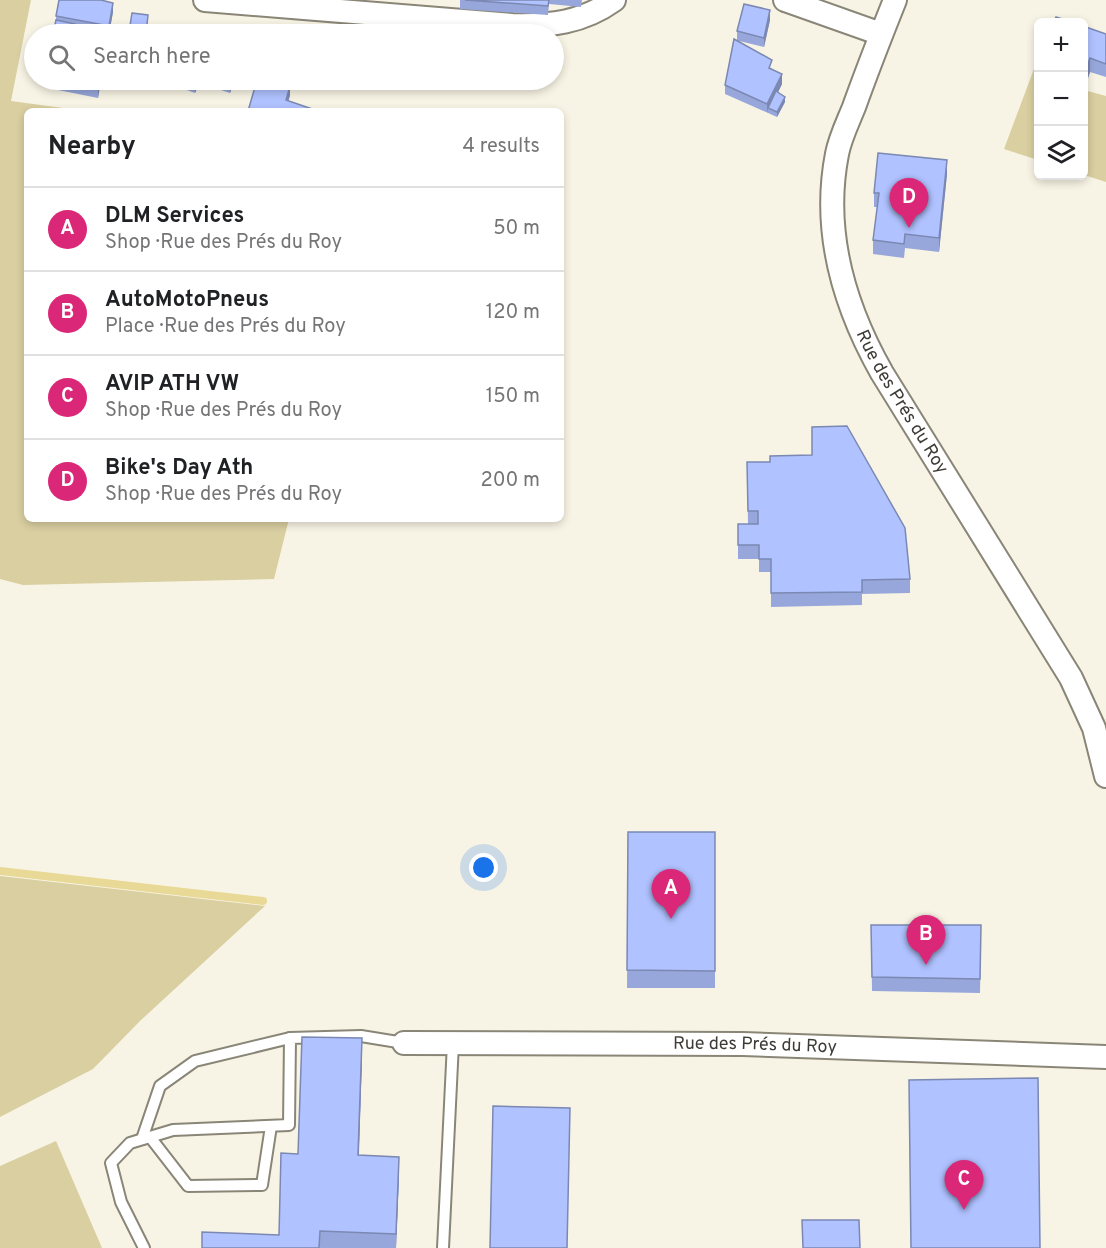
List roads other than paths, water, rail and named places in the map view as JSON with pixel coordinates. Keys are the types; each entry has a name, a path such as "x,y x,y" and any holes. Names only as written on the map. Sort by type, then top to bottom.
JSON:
{"street":[{"path":"205,0 523,24"},
{"path":"558,24 574,21 614,0"},
{"path":"785,0 881,34"},
{"name":"Rue des Prés du Roy","path":"895,0 837,152 832,194 832,231 843,285 868,348 882,373 1071,678 1094,728 1106,776"},
{"name":"Rue des Prés du Roy","path":"405,1043 743,1044 1106,1057"}],"lane":[{"path":"146,1138 160,1086 195,1061 290,1038 361,1036 405,1043"},
{"path":"144,1248 121,1202 111,1163 130,1143 173,1130 290,1125 290,1038"},
{"path":"443,1248 453,1043"},
{"path":"146,1138 188,1185 262,1185 271,1126"}],"waterway":[{"path":"0,871 263,901"}],"place":[{"name":"Bike's Day Ath","path":"909,228"},
{"name":"DLM Services","path":"671,919"},
{"name":"AutoMotoPneus","path":"926,965"},
{"name":"AVIP ATH VW","path":"964,1210"}]}
